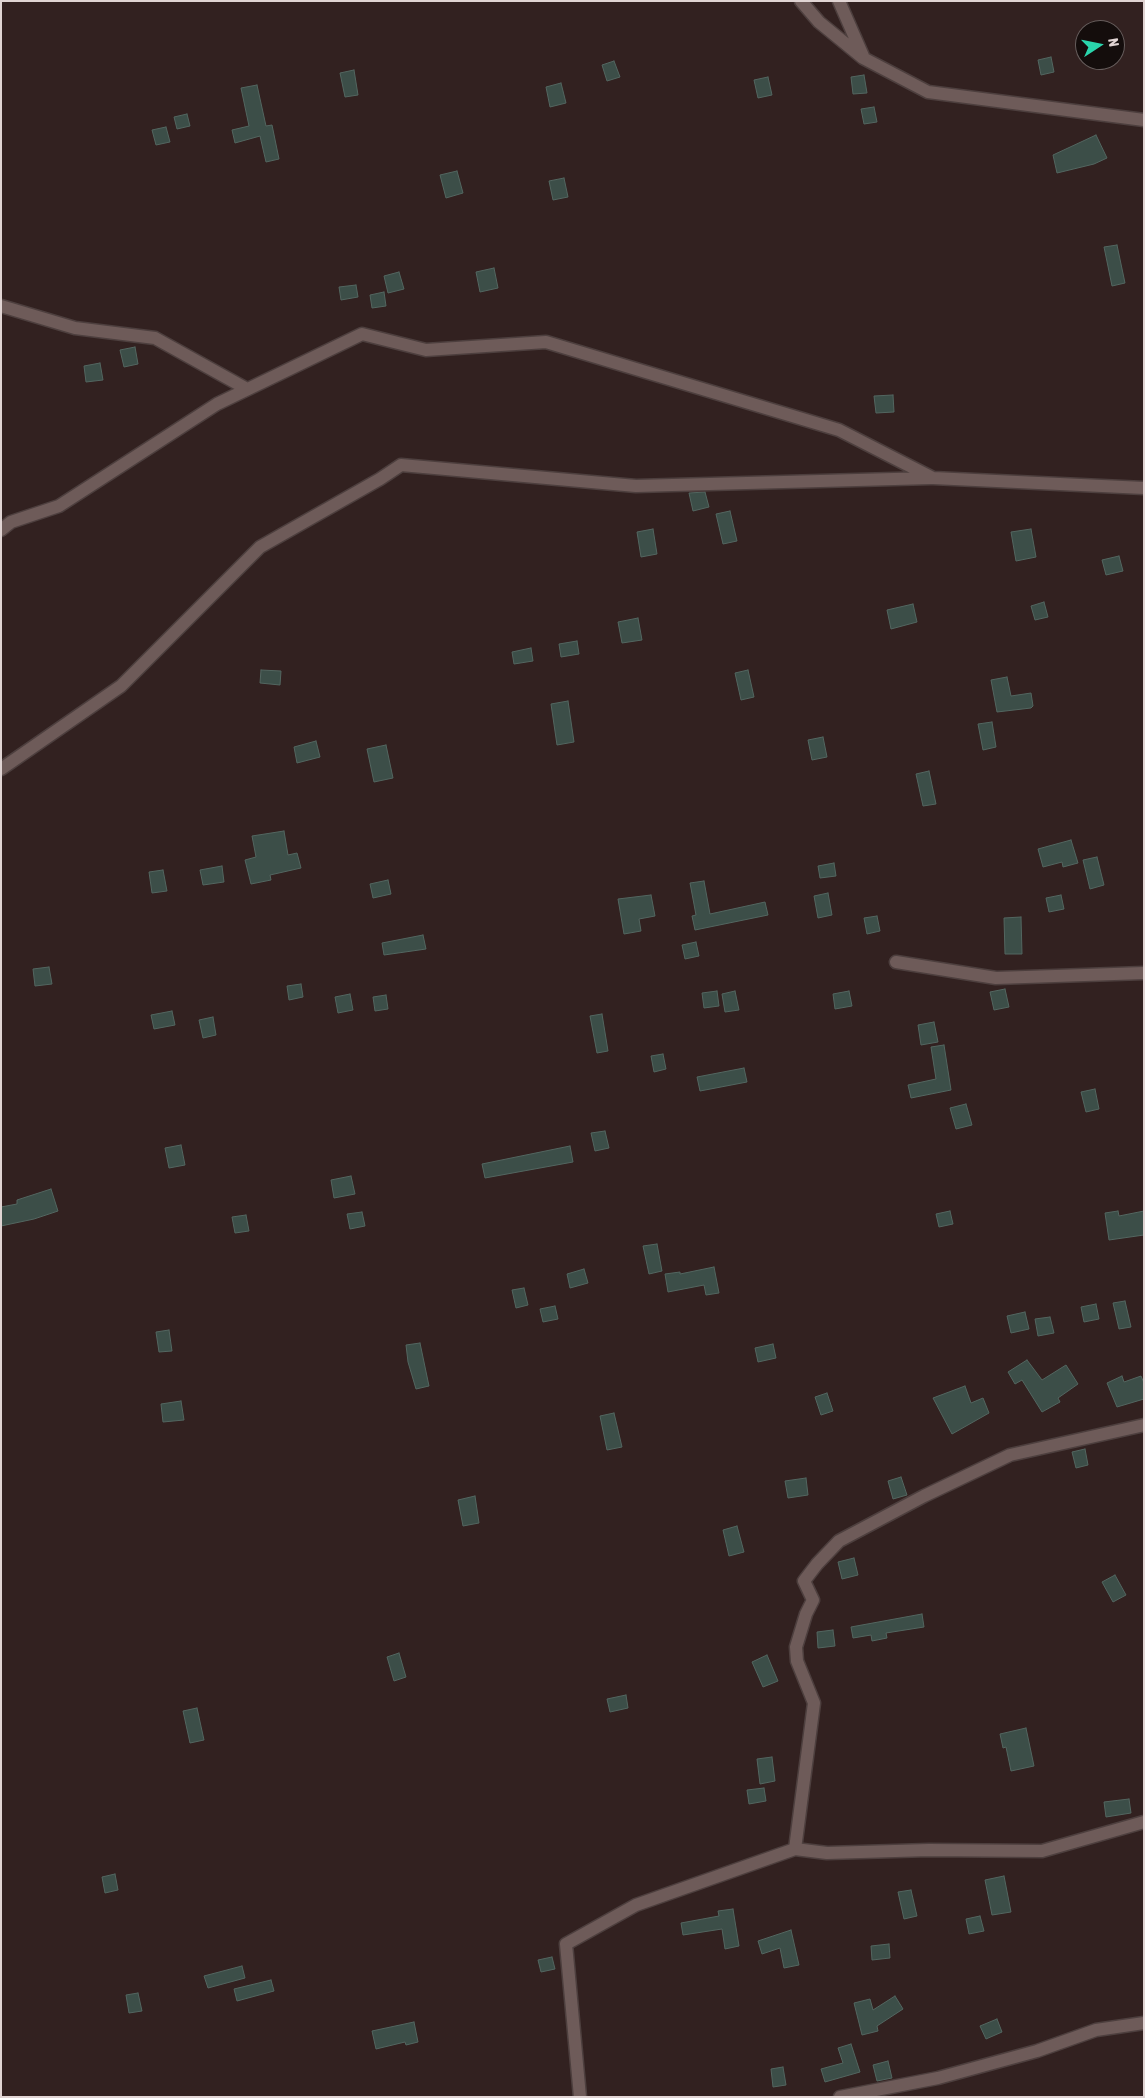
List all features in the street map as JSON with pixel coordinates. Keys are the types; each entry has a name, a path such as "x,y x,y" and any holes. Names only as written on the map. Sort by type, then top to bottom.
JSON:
{"street":[{"path":"801,1 819,22 863,58 928,92 1144,120"},
{"path":"839,1 863,58"},
{"path":"1,306 75,328 155,338 248,389"},
{"path":"1,530 11,522 59,506 217,404 362,334 426,350 546,342 839,430 933,478"},
{"path":"1,769 121,686 260,547 380,479 401,465 636,486 933,478 1144,488"},
{"path":"896,962 996,978 1144,973"},
{"path":"795,1849 814,1703 797,1661 796,1646 806,1614 813,1600 804,1582 817,1564 839,1541 924,1496 1010,1455 1144,1425"},
{"path":"580,2097 566,1944 636,1905 795,1849 827,1853 929,1850 1042,1851 1144,1822"},
{"path":"840,2097 938,2078 1036,2051 1096,2030 1144,2023"}],"building":[{"path":"1051,57 1054,72 1041,75 1038,60"},
{"path":"614,61 620,77 607,81 602,65"},
{"path":"354,70 358,95 345,97 340,73"},
{"path":"864,75 867,93 853,94 851,77"},
{"path":"768,77 772,95 758,98 754,80"},
{"path":"561,83 566,103 550,107 546,87"},
{"path":"257,85 266,126 272,125 279,159 266,162 260,136 235,143 232,130 249,126 241,88"},
{"path":"874,107 877,122 864,124 861,109"},
{"path":"187,114 190,126 177,129 174,117"},
{"path":"166,127 170,142 156,145 152,130"},
{"path":"1096,135 1107,158 1094,164 1057,173 1053,155"},
{"path":"457,171 463,193 446,198 440,175"},
{"path":"564,178 568,197 553,200 549,181"},
{"path":"1117,245 1125,283 1112,286 1104,247"},
{"path":"494,268 498,288 480,292 476,272"},
{"path":"399,272 404,289 388,293 384,276"},
{"path":"356,285 358,297 341,300 339,287"},
{"path":"384,292 386,306 372,308 370,295"},
{"path":"135,347 138,364 124,367 120,350"},
{"path":"100,363 103,380 86,382 84,366"},
{"path":"893,395 894,412 876,413 874,396"},
{"path":"705,492 709,507 693,511 689,493"},
{"path":"730,511 737,541 723,544 716,514"},
{"path":"653,529 657,554 641,557 637,532"},
{"path":"1031,529 1036,557 1016,561 1011,532"},
{"path":"1119,556 1123,571 1106,575 1102,560"},
{"path":"1044,602 1048,617 1035,620 1031,606"},
{"path":"913,604 917,622 891,629 887,610"},
{"path":"638,618 642,640 622,643 618,622"},
{"path":"577,641 579,654 561,657 559,644"},
{"path":"531,648 533,661 514,664 512,652"},
{"path":"261,670 281,671 280,685 260,683"},
{"path":"748,670 754,697 741,700 735,673"},
{"path":"1007,677 1011,696 1031,693 1033,706 1031,708 997,712 991,680"},
{"path":"568,701 574,742 557,745 551,704"},
{"path":"992,722 996,747 983,750 978,724"},
{"path":"823,737 827,757 812,760 808,740"},
{"path":"316,741 320,757 297,763 294,747"},
{"path":"386,745 393,778 374,782 367,749"},
{"path":"929,771 936,804 923,806 916,774"},
{"path":"284,831 288,855 297,853 301,868 270,875 271,880 251,884 245,860 256,857 252,836"},
{"path":"1071,840 1078,863 1063,867 1062,862 1043,867 1038,849"},
{"path":"1097,857 1104,885 1090,889 1083,860"},
{"path":"834,863 836,876 820,878 818,866"},
{"path":"222,866 224,882 203,885 200,870"},
{"path":"163,870 167,891 152,893 149,872"},
{"path":"388,880 391,894 373,898 370,884"},
{"path":"704,881 710,914 765,902 768,915 695,930 692,916 696,915 690,883"},
{"path":"828,893 832,915 818,918 814,896"},
{"path":"651,895 655,916 639,919 641,931 624,934 618,899"},
{"path":"1061,895 1064,909 1049,912 1046,898"},
{"path":"877,916 880,931 867,934 864,918"},
{"path":"1021,917 1022,954 1005,954 1004,918"},
{"path":"423,935 426,949 384,955 382,943"},
{"path":"696,942 699,956 685,959 682,945"},
{"path":"49,967 52,984 35,986 33,969"},
{"path":"301,984 303,997 289,1000 287,986"},
{"path":"1005,989 1009,1007 994,1010 990,992"},
{"path":"717,991 719,1006 704,1008 702,993"},
{"path":"735,991 739,1010 725,1012 722,994"},
{"path":"849,991 852,1006 835,1009 833,994"},
{"path":"350,994 353,1010 338,1013 335,997"},
{"path":"386,995 388,1009 375,1011 373,997"},
{"path":"172,1011 175,1025 154,1029 151,1015"},
{"path":"602,1014 608,1051 597,1053 590,1016"},
{"path":"213,1017 216,1035 203,1038 199,1020"},
{"path":"934,1022 938,1042 921,1045 918,1025"},
{"path":"944,1045 951,1090 911,1098 908,1085 936,1079 931,1047"},
{"path":"663,1054 666,1069 654,1072 651,1056"},
{"path":"744,1068 747,1082 700,1091 697,1077"},
{"path":"1095,1089 1099,1109 1086,1112 1081,1092"},
{"path":"966,1104 972,1125 956,1129 950,1108"},
{"path":"605,1131 609,1148 595,1151 591,1133"},
{"path":"181,1145 185,1165 169,1168 165,1148"},
{"path":"570,1146 573,1162 485,1178 482,1164"},
{"path":"351,1176 355,1194 334,1198 331,1180"},
{"path":"51,1189 58,1211 34,1219 1,1226 1,1207 17,1204 17,1200"},
{"path":"950,1211 953,1224 939,1227 936,1214"},
{"path":"1118,1211 1119,1216 1144,1211 1144,1235 1109,1240 1105,1213"},
{"path":"362,1212 365,1226 350,1229 347,1214"},
{"path":"246,1215 249,1231 235,1233 232,1217"},
{"path":"657,1244 662,1271 649,1274 643,1246"},
{"path":"714,1267 719,1293 706,1295 704,1285 668,1292 665,1274 680,1272 680,1274"},
{"path":"584,1269 588,1283 570,1288 567,1274"},
{"path":"524,1288 528,1305 516,1308 512,1290"},
{"path":"1125,1301 1131,1327 1119,1329 1113,1303"},
{"path":"1096,1304 1099,1319 1084,1322 1081,1307"},
{"path":"555,1306 558,1319 543,1322 540,1309"},
{"path":"1025,1312 1029,1329 1011,1333 1007,1316"},
{"path":"1050,1317 1054,1333 1038,1336 1035,1319"},
{"path":"169,1330 172,1351 159,1352 156,1332"},
{"path":"420,1343 429,1386 416,1389 408,1362 406,1345"},
{"path":"773,1344 776,1358 758,1362 755,1348"},
{"path":"1027,1360 1042,1380 1066,1365 1078,1384 1058,1398 1060,1402 1042,1412 1022,1380 1015,1384 1008,1372"},
{"path":"1122,1376 1124,1382 1141,1376 1144,1383 1144,1399 1117,1407 1107,1383"},
{"path":"965,1386 971,1403 983,1398 989,1413 952,1434 933,1398"},
{"path":"827,1393 833,1411 821,1415 815,1397"},
{"path":"181,1401 184,1420 163,1422 161,1404"},
{"path":"614,1413 622,1447 607,1450 600,1416"},
{"path":"1085,1449 1088,1465 1076,1468 1072,1452"},
{"path":"901,1477 907,1495 893,1499 888,1481"},
{"path":"806,1478 808,1495 788,1498 785,1481"},
{"path":"475,1496 479,1523 463,1526 458,1500"},
{"path":"737,1526 744,1552 729,1556 723,1530"},
{"path":"854,1558 858,1575 842,1579 838,1562"},
{"path":"1115,1575 1126,1595 1113,1602 1102,1582"},
{"path":"922,1614 924,1627 886,1633 887,1638 872,1641 871,1635 853,1638 851,1627"},
{"path":"833,1630 835,1646 818,1648 817,1632"},
{"path":"399,1653 406,1677 394,1681 387,1657"},
{"path":"767,1655 778,1681 763,1687 752,1662"},
{"path":"626,1695 628,1708 610,1712 607,1699"},
{"path":"197,1708 204,1740 190,1743 183,1711"},
{"path":"1026,1728 1034,1766 1011,1771 1006,1747 1003,1748 1000,1734"},
{"path":"772,1757 775,1781 760,1784 757,1759"},
{"path":"764,1788 766,1801 749,1804 747,1790"},
{"path":"1129,1799 1131,1813 1106,1817 1104,1802"},
{"path":"115,1874 118,1890 105,1893 102,1877"},
{"path":"1004,1876 1011,1912 992,1915 985,1880"},
{"path":"911,1890 917,1916 904,1919 898,1892"},
{"path":"733,1909 739,1946 725,1949 722,1929 683,1935 681,1923 719,1916 718,1911"},
{"path":"980,1916 984,1931 969,1934 966,1919"},
{"path":"791,1930 799,1965 784,1968 780,1948 762,1954 758,1941"},
{"path":"889,1944 890,1958 872,1960 871,1946"},
{"path":"552,1957 555,1969 541,1972 538,1960"},
{"path":"242,1966 245,1978 208,1988 204,1976"},
{"path":"271,1980 274,1991 237,2001 234,1989"},
{"path":"138,1993 142,2011 129,2013 126,1995"},
{"path":"895,1996 903,2009 877,2026 878,2031 862,2035 854,2003 870,1999 873,2010"},
{"path":"997,2019 1002,2032 986,2039 980,2026"},
{"path":"414,2022 418,2042 406,2045 405,2042 376,2049 372,2031"},
{"path":"851,2044 860,2072 825,2082 821,2069 843,2063 838,2048"},
{"path":"888,2061 892,2078 877,2081 873,2065"},
{"path":"783,2067 786,2085 773,2087 771,2069"}]}
